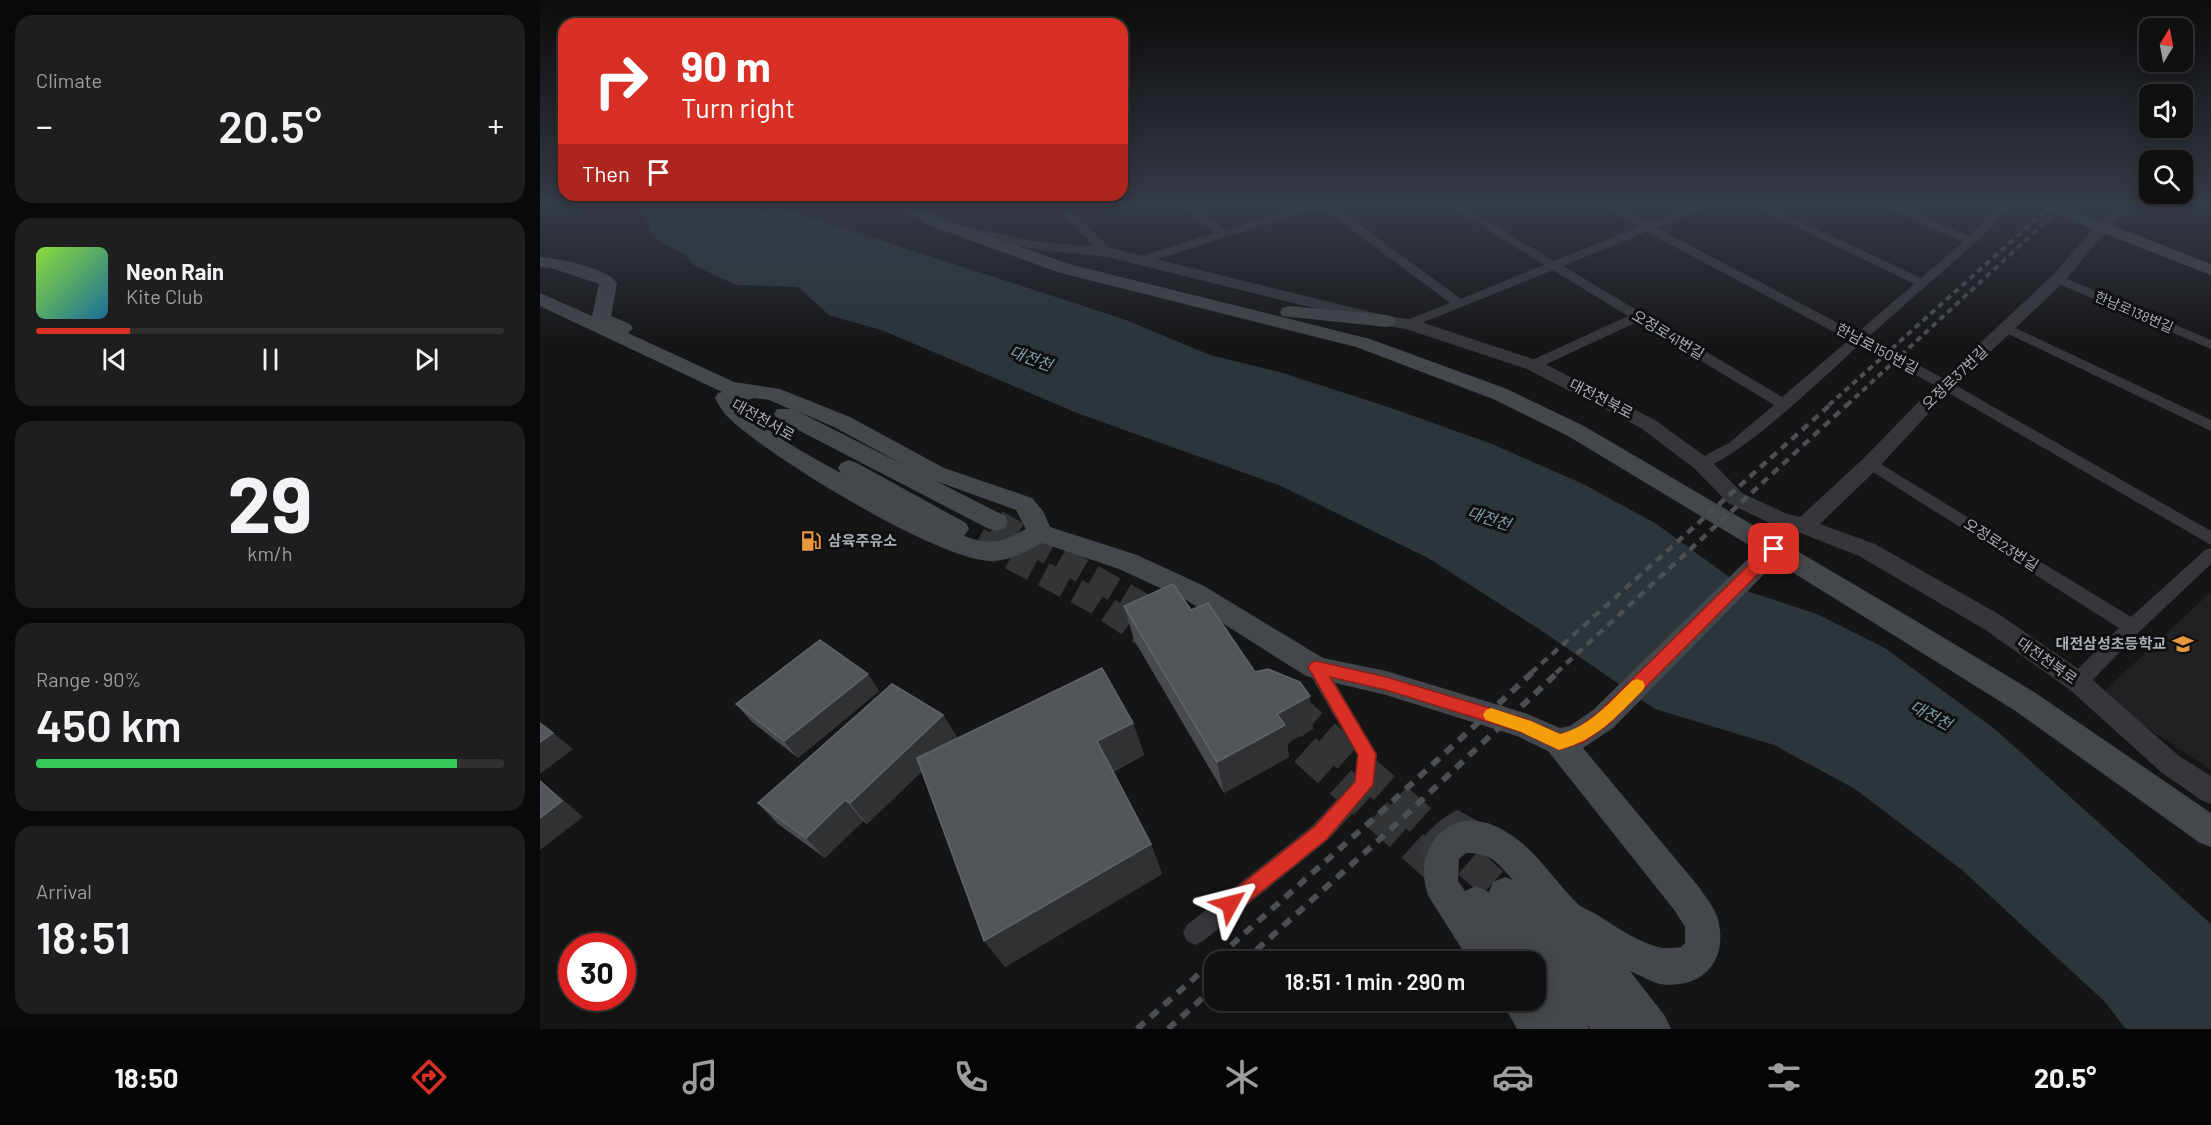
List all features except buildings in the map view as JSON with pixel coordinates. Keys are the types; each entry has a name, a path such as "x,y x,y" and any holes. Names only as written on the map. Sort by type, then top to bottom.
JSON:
{"main road":[{"path":"1016,251 1063,268 1363,343 1500,394 1576,431 1897,622 2024,701 2211,832"},
{"path":"2169,251 2211,270"},
{"path":"2195,251 2211,256"},
{"path":"540,262 553,263 604,279 608,284 601,318 643,337 656,352"},
{"path":"540,299 656,352 728,393 996,522"},
{"path":"1215,305 1387,321"},
{"name":"대전천서로","path":"540,317 728,393 978,540"},
{"path":"728,393 738,416 785,450 914,525 968,548 990,552 1017,545 1040,533 1128,562 1195,593 1316,668 1386,683 1526,726 1559,742 1687,899 1702,923 1703,950 1689,964 1660,966 1620,949 1563,913"},
{"path":"728,393 773,394 842,422 936,473 1024,504 1034,517 1040,533"},
{"path":"1559,742 1578,737 1603,719 1774,549"},
{"path":"1897,622 2010,682 2211,816"},
{"path":"1483,951 1441,885 1443,852 1460,837 1486,838 1509,851 1563,913 1652,1029"},
{"path":"1514,951 1491,898 1541,951"},
{"path":"1546,957 1614,1029"},
{"path":"1546,998 1569,1029"},
{"path":"1527,1011 1540,1029"}],"street":[{"name":"대전천북로","path":"1096,251 1387,321 1409,324 1533,365 1648,424 1701,464 1735,498 1781,520 1804,526 1868,550 1992,622 2078,682 2170,764 2211,791"},
{"path":"1138,261 1170,251"},
{"path":"1388,251 1460,304"},
{"name":"오정로41번길","path":"1530,251 1781,403"},
{"path":"1409,324 1592,251"},
{"name":"한남로150번길","path":"1692,251 1945,385 2211,539"},
{"path":"1855,251 1923,283"},
{"path":"1701,464 1734,447 1781,403 1859,339 1960,251"},
{"name":"오정로37번길","path":"1804,526 1871,463 1945,385 2058,279 2083,251"},
{"name":"한남로138번길","path":"2058,279 2211,345"},
{"path":"1533,365 1636,317"},
{"path":"2007,328 2211,426"},
{"name":"오정로23번길","path":"1871,463 2132,627"},
{"path":"2078,682 2132,627 2211,554"},
{"path":"1195,933 1320,833 1364,785 1367,754 1316,668"}],"shaded area":[{"name":"대전삼성초등학교","path":"2211,592 2211,770 2099,696"}],"water":[{"name":"대전천","path":"678,251 915,251 1126,320 1210,355 1283,373 1394,409 1492,444 1583,484 1655,523 1750,592 1817,614 1885,648 1996,730 2211,924 2211,1029 2126,1029 2105,1002 1962,870 1855,789 1774,745 1655,709 1542,631 1428,558 1281,486 1077,413 884,331 829,315 798,287 736,285 695,266"}],"tunnel":[{"path":"996,522 1163,617"},
{"path":"978,540 1095,601 1155,642"},
{"path":"1288,704 1505,894"},
{"path":"1269,718 1444,874"}],"railway":[{"path":"1829,405 2001,251"},
{"path":"1847,405 2014,251"},
{"path":"1531,673 1831,404"},
{"path":"1556,673 1848,404"},
{"path":"1137,1029 1381,812 1533,672"},
{"path":"1255,951 1392,828 1558,672"},
{"path":"1168,1029 1204,997"}],"slow traffic":[{"path":"1491,715 1526,726 1559,742 1578,737 1603,719 1637,686"}],"place":[{"name":"삼육주유소","path":"811,541"},
{"name":"대전삼성초등학교","path":"2183,644"}],"route":[{"path":"1230,904 1320,833 1364,785 1367,754 1316,668 1386,683 1526,726 1559,742 1578,737 1603,719 1774,549"}]}
